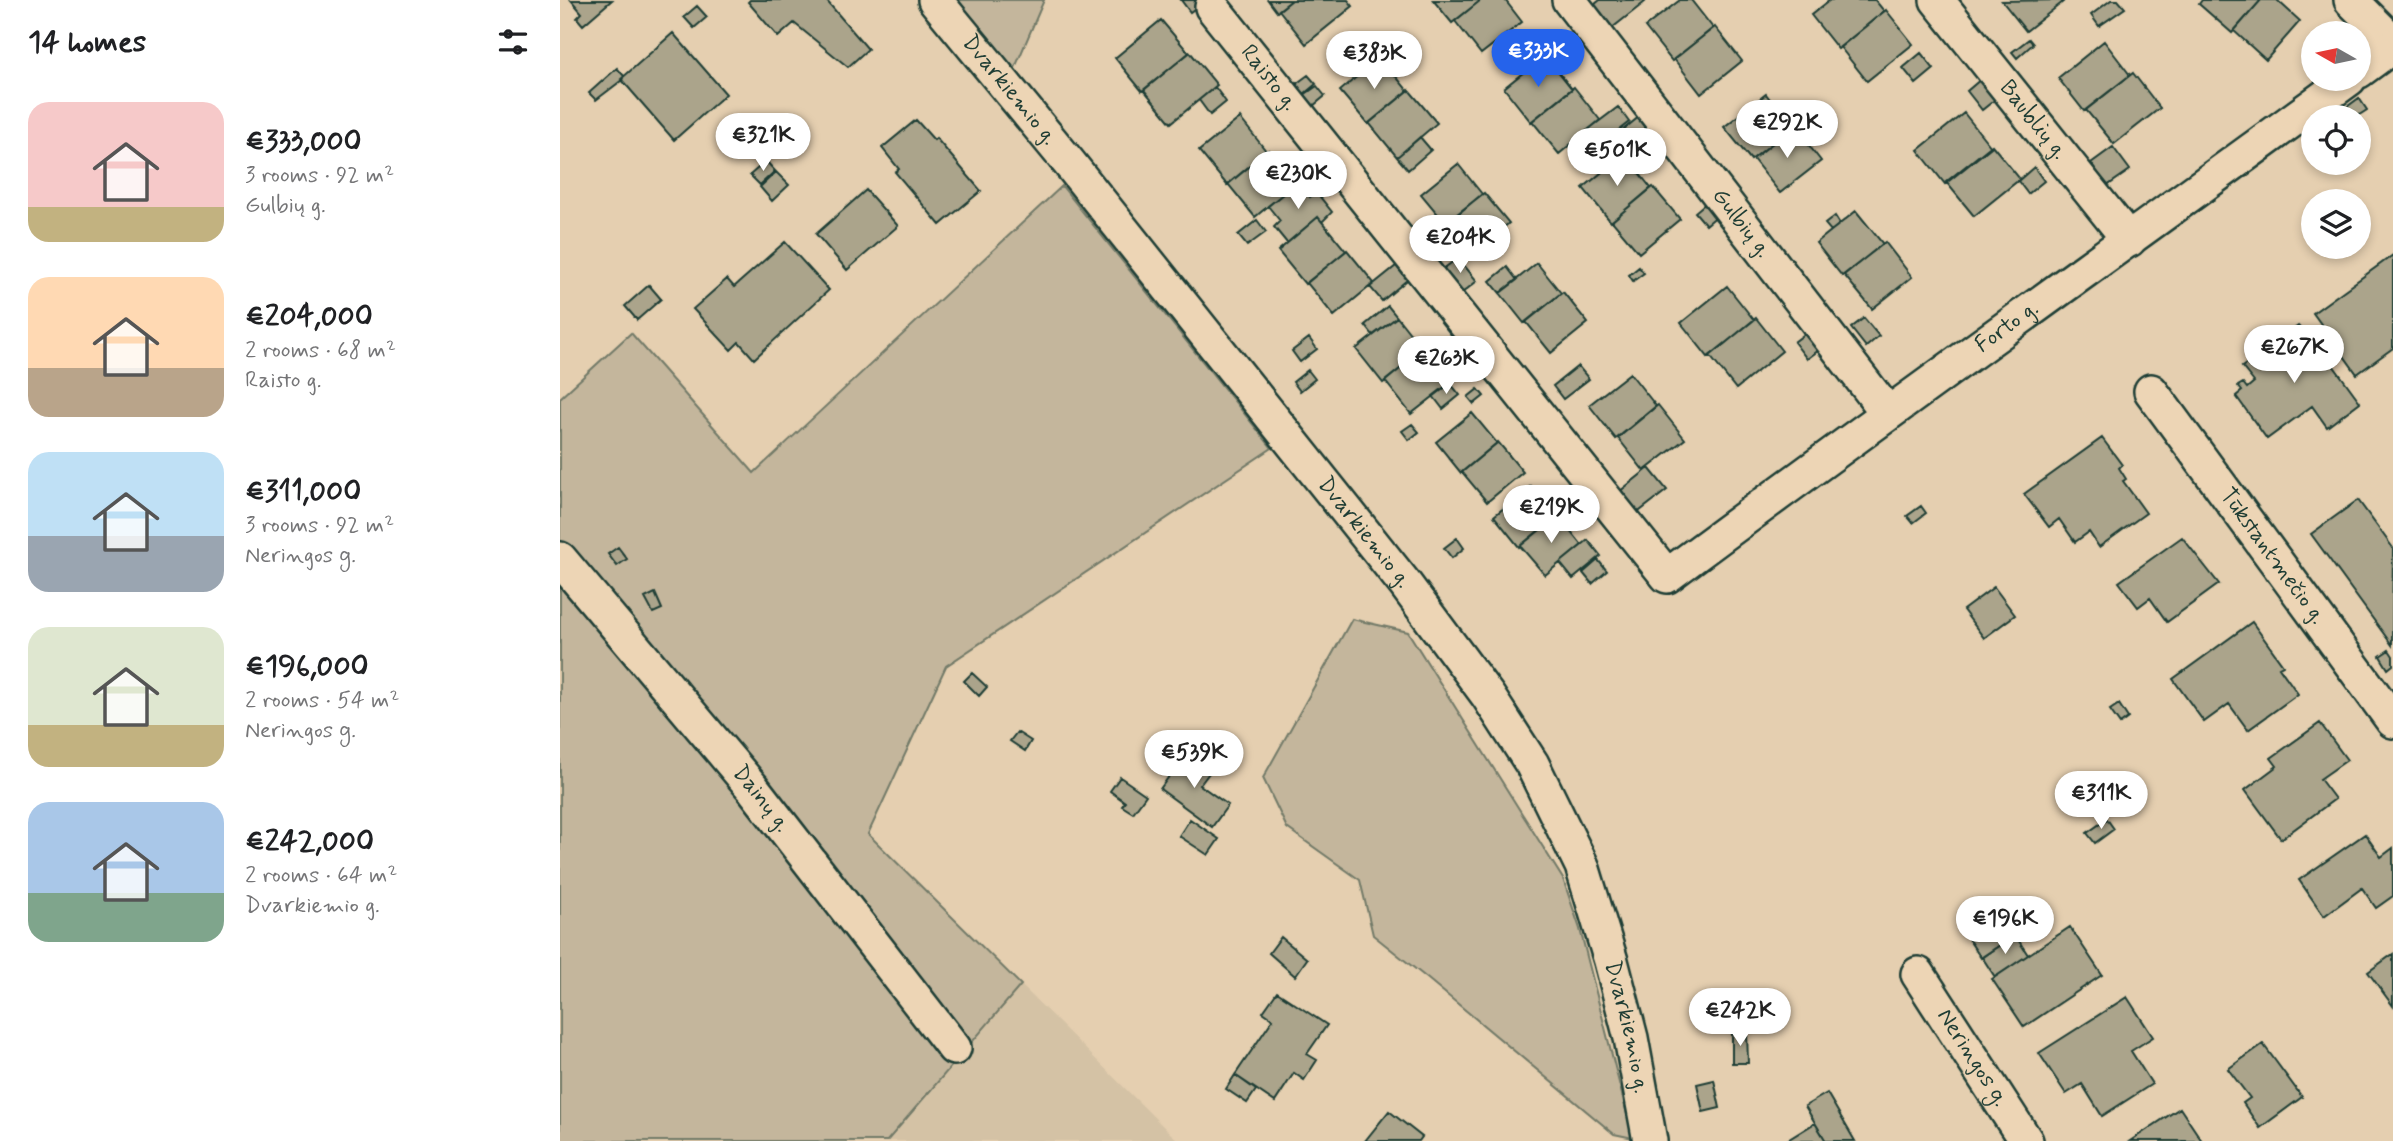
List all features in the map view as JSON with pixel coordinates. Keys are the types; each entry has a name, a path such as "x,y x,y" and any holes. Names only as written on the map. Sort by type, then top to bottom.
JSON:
{"street":[{"name":"Dvarkiemio g.","path":"935,0 1054,144 1405,584 1488,696 1532,764 1582,866 1612,961 1631,1038 1650,1141"},
{"name":"Gulbių g.","path":"1569,0 1887,412"},
{"name":"Baublių g.","path":"1937,0 2129,240"},
{"path":"2351,0 2393,44 2371,61"},
{"name":"Raisto g.","path":"1212,7 1667,576"},
{"name":"Forto g.","path":"1667,576 1887,412 2333,91"},
{"name":"Tūkstantmečio g.","path":"2151,391 2393,721"},
{"name":"Dainų g.","path":"560,559 752,787 954,1048"},
{"name":"Neringos g.","path":"1917,974 2026,1141"}],"shaded area":[{"path":"935,0 1044,0 1015,68 990,65"},
{"path":"1062,186 1272,448 946,666 868,834 1021,985 887,1141 560,1141 560,398 631,333 754,473"},
{"path":"1352,619 1408,632 1563,879 1580,929 1633,1138 1614,1134 1373,935 1360,880 1287,828 1263,778"},
{"path":"1021,985 1170,1133 1179,1141 887,1141"}],"building":[{"path":"571,0 612,0 583,25 577,18 582,13"},
{"path":"826,0 868,49 848,67 794,23 778,37 748,2"},
{"path":"1181,0 1206,0 1190,12"},
{"path":"1268,0 1292,0 1277,12"},
{"path":"1292,0 1348,0 1353,6 1306,44 1279,10"},
{"path":"1433,0 1481,0 1452,23"},
{"path":"1481,0 1505,0 1522,22 1481,54 1455,21"},
{"path":"1600,0 1645,2 1607,32 1589,9"},
{"path":"1680,0 1691,0 1713,28 1672,61 1645,27"},
{"path":"1830,0 1875,0 1884,11 1838,49 1811,15"},
{"path":"2111,0 2118,0 2125,8 2099,26 2091,15"},
{"path":"2202,0 2261,0 2232,33 2199,4"},
{"path":"2261,0 2277,0 2300,21 2266,60 2234,31"},
{"path":"2002,1 2063,2 2026,31"},
{"path":"697,6 707,17 694,28 684,17"},
{"path":"1886,10 1913,44 1867,81 1840,47"},
{"path":"1161,20 1189,53 1142,91 1115,58"},
{"path":"1715,27 1742,61 1701,94 1674,59"},
{"path":"673,33 726,94 674,140 621,79"},
{"path":"2029,39 2033,44 2017,58 2012,52"},
{"path":"2104,41 2130,75 2084,111 2058,78"},
{"path":"1190,52 1217,85 1171,123 1144,90"},
{"path":"1921,53 1934,69 1916,84 1903,68"},
{"path":"1545,55 1572,89 1531,122 1504,88"},
{"path":"1380,57 1408,91 1368,124 1340,91"},
{"path":"617,68 624,76 622,80 596,100 589,93"},
{"path":"2133,73 2160,108 2114,144 2086,110"},
{"path":"1308,75 1316,84 1304,94 1296,84"},
{"path":"1981,79 1997,98 1982,110 1967,91"},
{"path":"1317,86 1325,96 1313,106 1304,95"},
{"path":"1215,87 1226,102 1210,115 1199,100"},
{"path":"1574,87 1600,120 1559,154 1532,121"},
{"path":"1409,90 1437,123 1397,157 1369,123"},
{"path":"1766,94 1792,128 1751,160 1724,127"},
{"path":"2359,98 2364,105 2349,105"},
{"path":"1618,107 1629,122 1601,144 1589,129"},
{"path":"1964,113 1991,147 1945,184 1918,150"},
{"path":"1640,116 1660,142 1643,155 1623,130"},
{"path":"1240,118 1267,152 1227,185 1199,151"},
{"path":"916,120 934,140 936,138 981,191 940,225 895,172 899,169 882,148"},
{"path":"1794,126 1821,161 1780,193 1753,159"},
{"path":"1420,137 1431,150 1408,170 1397,157"},
{"path":"1992,145 2020,179 1974,216 1946,182"},
{"path":"2113,147 2130,170 2107,186 2091,163"},
{"path":"1269,150 1296,183 1255,217 1228,184"},
{"path":"1624,154 1651,188 1611,222 1583,188"},
{"path":"766,161 775,171 760,185 750,175"},
{"path":"1458,164 1482,194 1446,224 1421,194"},
{"path":"2034,167 2044,181 2028,194 2018,181"},
{"path":"776,172 789,185 772,201 760,187"},
{"path":"1298,182 1310,197 1316,192 1332,212 1322,222 1318,217 1287,243 1274,227 1280,221 1268,206"},
{"path":"1653,187 1680,219 1639,253 1612,221"},
{"path":"866,190 898,226 847,270 816,234"},
{"path":"1484,193 1509,223 1473,253 1447,222"},
{"path":"1707,202 1718,215 1706,225 1695,212"},
{"path":"1856,211 1883,244 1842,276 1816,243"},
{"path":"1835,216 1840,224 1831,231 1825,224"},
{"path":"1318,217 1346,251 1305,284 1278,251"},
{"path":"1257,220 1266,232 1247,246 1238,235"},
{"path":"785,242 829,290 754,359 739,342 731,350 693,309 727,279 734,287"},
{"path":"1885,242 1912,277 1872,309 1844,275"},
{"path":"1347,250 1374,283 1334,316 1307,283"},
{"path":"2393,255 2393,348 2357,374 2313,313"},
{"path":"1458,258 1477,281 1462,293 1443,269"},
{"path":"1537,263 1561,293 1524,323 1500,293"},
{"path":"1396,266 1407,280 1382,301 1370,287"},
{"path":"1507,267 1517,280 1500,293 1490,281"},
{"path":"1639,267 1644,273 1633,281 1629,275"},
{"path":"649,285 661,299 637,320 625,306"},
{"path":"1727,286 1754,320 1708,357 1681,323"},
{"path":"1563,292 1588,323 1551,353 1526,322"},
{"path":"1388,306 1397,317 1373,335 1365,325"},
{"path":"1397,317 1423,350 1383,383 1356,349"},
{"path":"1756,318 1782,351 1736,389 1710,356"},
{"path":"1864,318 1879,336 1866,347 1851,328"},
{"path":"2298,326 2311,341 2314,339 2360,402 2327,427 2312,406 2267,439 2236,396 2242,391 2238,386 2243,383 2247,388 2254,382 2242,367"},
{"path":"1806,333 1819,350 1807,359 1794,342"},
{"path":"1309,338 1317,349 1300,362 1292,351"},
{"path":"1425,349 1452,382 1411,414 1385,381"},
{"path":"1578,366 1589,379 1563,399 1553,386"},
{"path":"1308,370 1315,379 1300,391 1293,382"},
{"path":"1630,373 1656,406 1616,439 1589,405"},
{"path":"1450,383 1460,395 1443,409 1433,396"},
{"path":"1478,389 1484,396 1474,404 1468,397"},
{"path":"1658,405 1685,439 1644,471 1618,438"},
{"path":"1472,413 1497,443 1461,473 1436,442"},
{"path":"1412,424 1419,432 1409,440 1402,431"},
{"path":"2102,438 2122,465 2119,468 2126,479 2123,481 2146,513 2099,547 2089,532 2075,542 2059,519 2049,527 2024,494"},
{"path":"1498,442 1523,472 1487,502 1462,472"},
{"path":"1649,468 1667,490 1636,514 1619,492"},
{"path":"1531,486 1556,517 1519,547 1494,516"},
{"path":"2358,500 2393,548 2392,645 2311,534"},
{"path":"1921,506 1926,513 1913,523 1907,516"},
{"path":"1558,515 1582,545 1545,575 1520,546"},
{"path":"2182,537 2219,584 2167,622 2150,598 2138,607 2119,582"},
{"path":"1457,538 1464,548 1452,558 1444,548"},
{"path":"1588,540 1601,556 1573,579 1560,563"},
{"path":"618,547 627,559 617,566 608,554"},
{"path":"1598,560 1607,571 1592,584 1583,573"},
{"path":"1994,587 2015,615 1984,638 1963,610"},
{"path":"655,593 662,609 653,613 645,598"},
{"path":"2252,622 2283,665 2279,667 2298,694 2248,730 2229,704 2204,722 2173,679"},
{"path":"2389,650 2393,656 2393,665 2388,669 2380,656"},
{"path":"972,673 987,687 979,696 964,681"},
{"path":"2119,704 2128,718 2120,724 2110,710"},
{"path":"2320,723 2347,760 2320,779 2335,799 2281,839 2245,790 2277,766 2271,758"},
{"path":"1017,732 1031,741 1025,751 1010,741"},
{"path":"1187,751 1212,769 1200,785 1228,805 1212,827 1160,789"},
{"path":"1120,777 1146,795 1133,813 1122,806 1125,802 1110,791"},
{"path":"1190,819 1219,839 1208,855 1179,836"},
{"path":"2107,819 2114,829 2095,843 2087,833"},
{"path":"2365,834 2381,857 2393,848 2393,896 2376,908 2362,888 2324,916 2299,880"},
{"path":"1998,903 2019,932 1981,958 1961,928"},
{"path":"2070,927 2102,975 2024,1027 1992,979"},
{"path":"2015,935 2028,955 1995,977 1982,957"},
{"path":"1281,937 1307,959 1295,976 1269,953"},
{"path":"2393,954 2393,1006 2368,972"},
{"path":"1277,992 1327,1025 1307,1054 1317,1060 1304,1080 1294,1073 1275,1102 1235,1075 1273,1019 1263,1012"},
{"path":"2127,997 2153,1037 2131,1051 2152,1084 2102,1116 2082,1084 2066,1094 2039,1053"},
{"path":"1732,1032 1747,1032 1748,1063 1732,1063"},
{"path":"2263,1044 2302,1097 2260,1128 2243,1103 2250,1098 2228,1069"},
{"path":"1235,1075 1256,1090 1247,1103 1226,1089"},
{"path":"1714,1080 1720,1108 1703,1112 1697,1084"},
{"path":"1827,1093 1855,1141 1826,1141 1805,1106"},
{"path":"2180,1108 2202,1141 2130,1141"},
{"path":"1389,1111 1422,1137 1419,1141 1365,1141"},
{"path":"1815,1123 1826,1141 1786,1141"}]}
